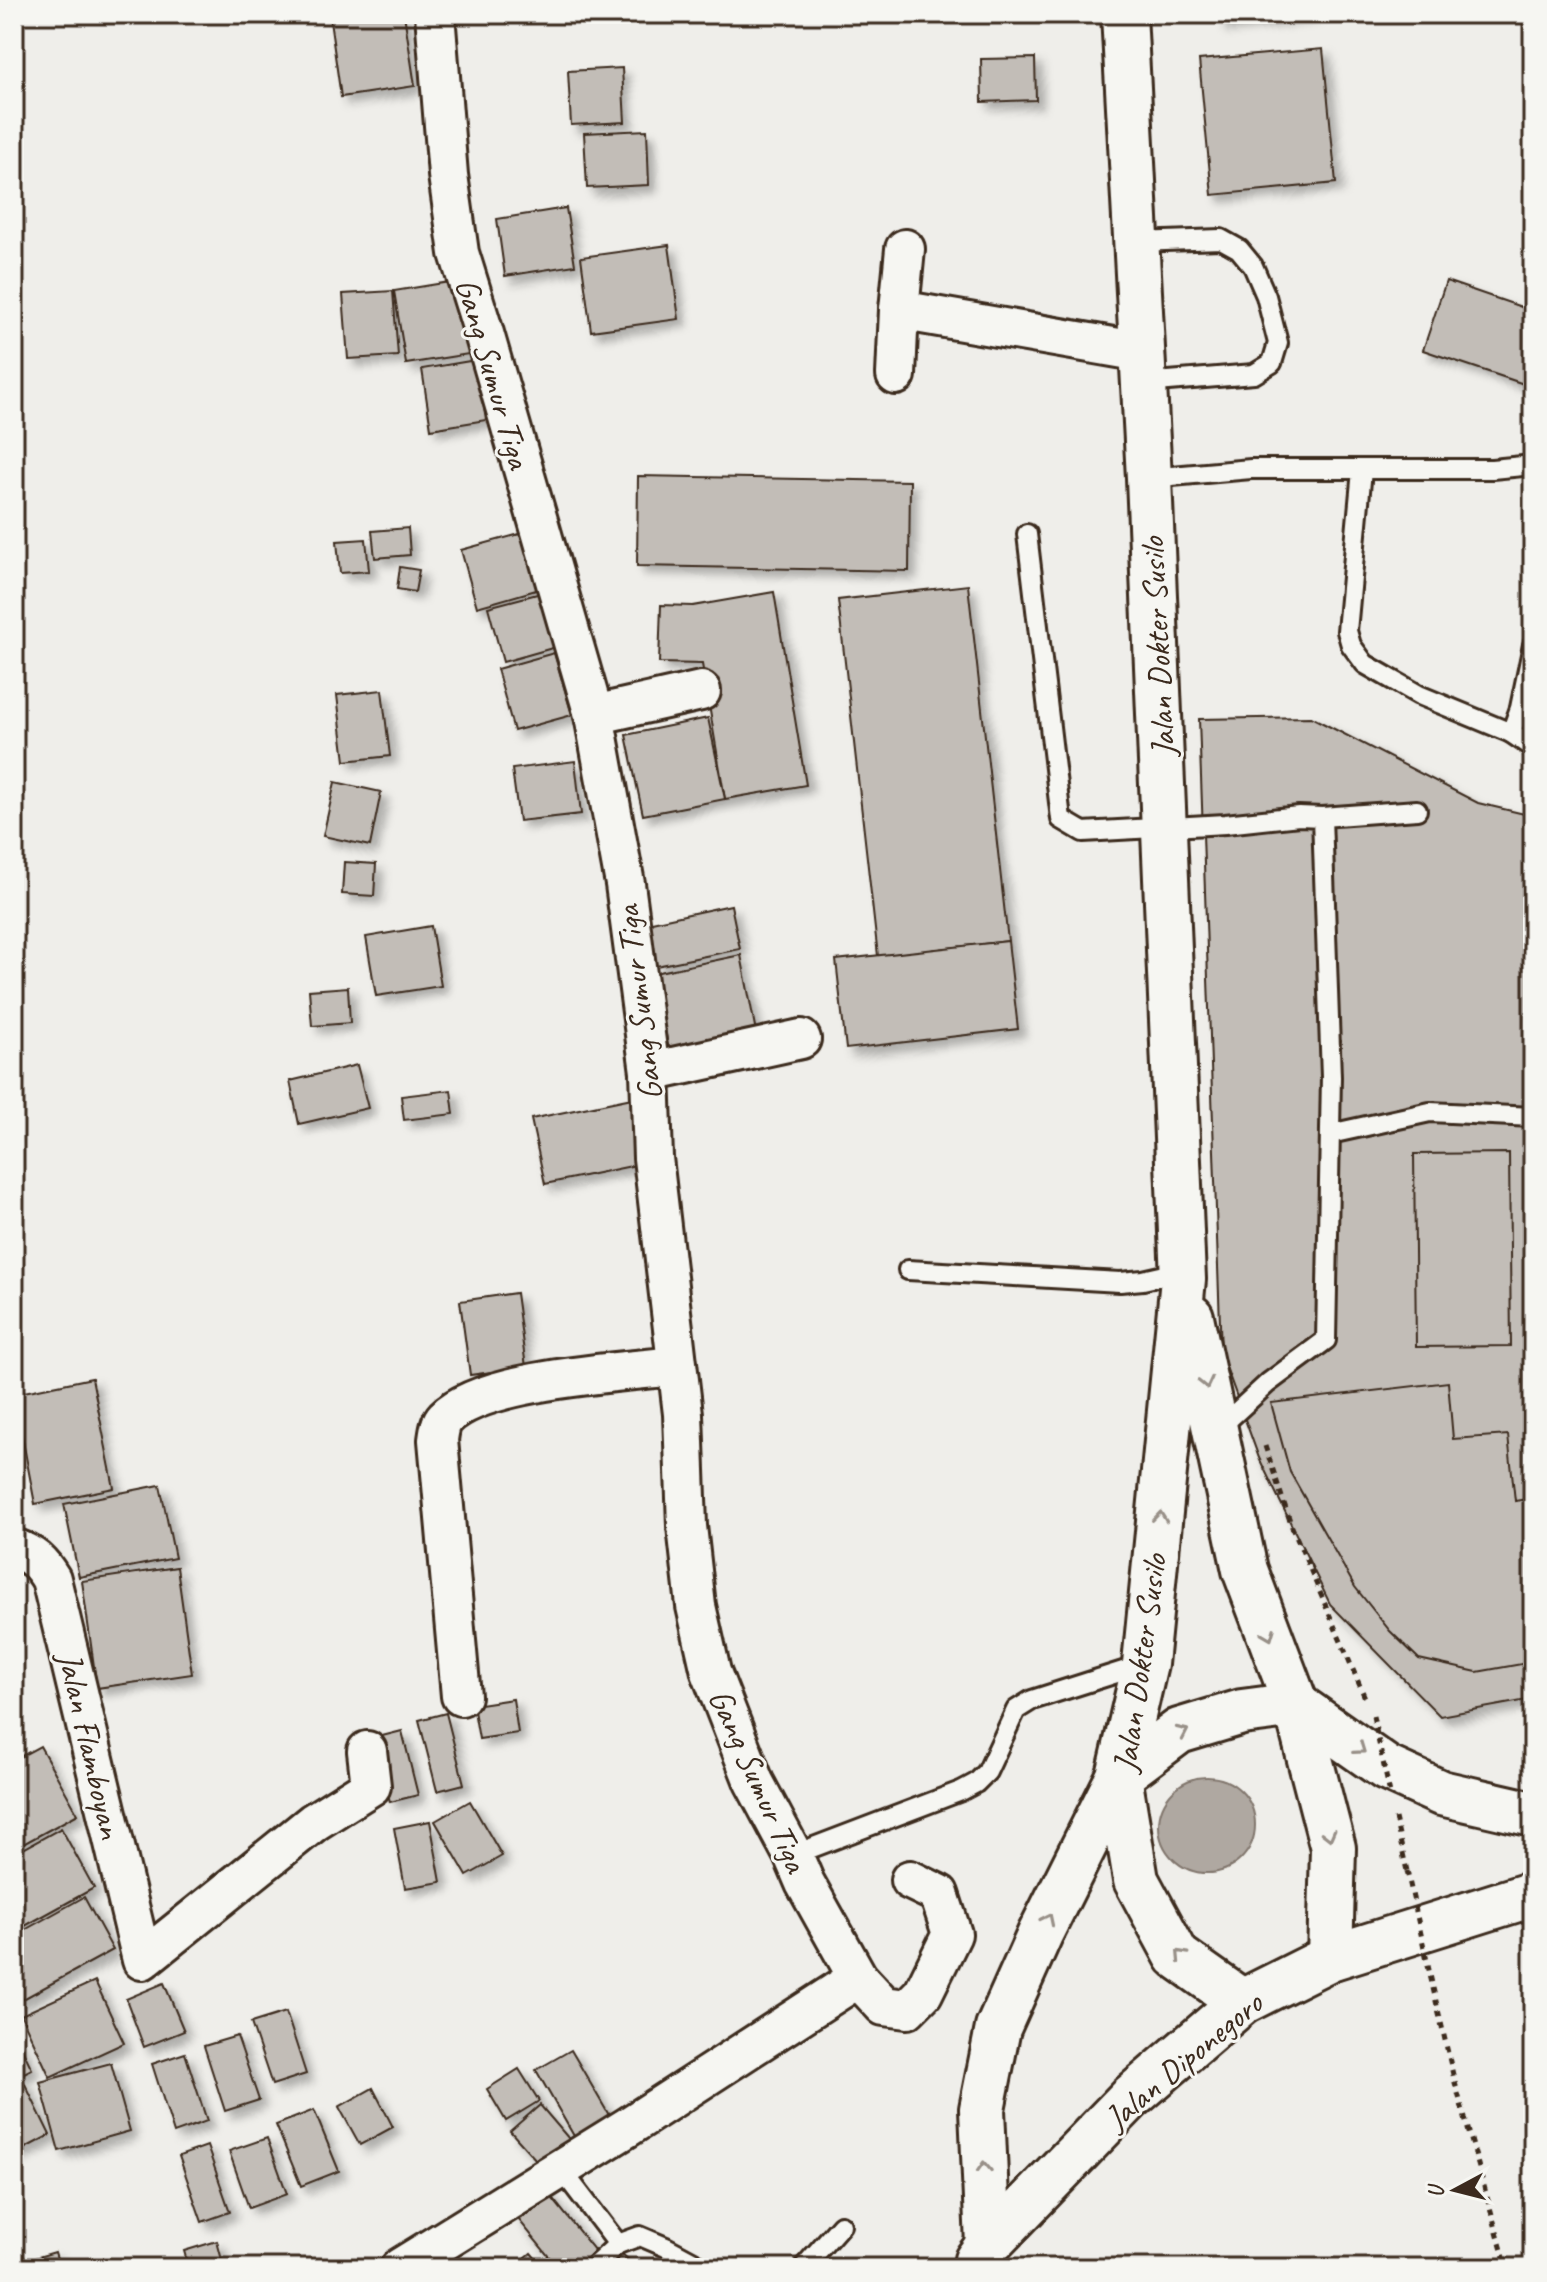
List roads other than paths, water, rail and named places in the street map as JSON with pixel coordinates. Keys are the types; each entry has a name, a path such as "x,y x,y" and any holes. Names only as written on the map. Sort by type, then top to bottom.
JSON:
{"main road":[{"name":"Jalan Dokter Susilo","path":"1124,14 1149,478 1183,1275 1145,1664 1119,1776 1136,1880 1177,1956 1242,2002"},
{"name":"Jalan Dokter Susilo","path":"1183,1275 1245,1570 1296,1705 1333,1848 1330,1958"},
{"path":"979,2256 982,2109 998,2028 1040,1934 1119,1776 1179,1731 1242,1712 1296,1705 1386,1768 1441,1793 1533,1814"},
{"name":"Jalan Diponegoro","path":"979,2256 1130,2098 1242,2002 1330,1958 1533,1894"}],"street":[{"name":"Gang Sumur Tiga","path":"435,14 448,175 459,253 594,715 625,884 650,1072 653,1158 685,1439 687,1526 696,1606 711,1672 754,1782 858,1978 884,2006 907,2009 923,1993 952,1934 939,1894 910,1880"},
{"path":"896,375 905,249"},
{"path":"899,310 1143,367"},
{"path":"594,715 701,691"},
{"path":"650,1072 801,1039"},
{"path":"461,1696 438,1440 442,1420 458,1408 490,1393 550,1381 677,1366"},
{"name":"Jalan Flamboyan","path":"14,1548 41,1562 51,1579 142,1960 314,1822 371,1786 367,1751"},
{"path":"400,2268 561,2169 858,1978"}],"lane":[{"path":"1136,242 1221,239 1239,249 1253,266 1262,286 1278,343 1272,363 1254,374 1143,367"},
{"path":"1149,478 1251,469 1492,469 1533,465"},
{"path":"1362,470 1347,631 1351,645 1365,664 1419,695 1511,733 1533,748"},
{"path":"1027,534 1061,819 1083,832 1417,810"},
{"path":"1511,733 1520,708 1533,645"},
{"path":"1217,1430 1268,1383 1326,1340 1331,1077 1322,817"},
{"path":"1330,1134 1430,1112 1533,1117"},
{"path":"908,1270 1120,1282 1183,1275"},
{"path":"793,1855 976,1783 987,1772 1016,1710 1032,1700 1145,1664"},
{"path":"561,2169 618,2244"},
{"path":"803,2268 841,2225"},
{"path":"592,2268 618,2244 640,2236 705,2268"}]}
